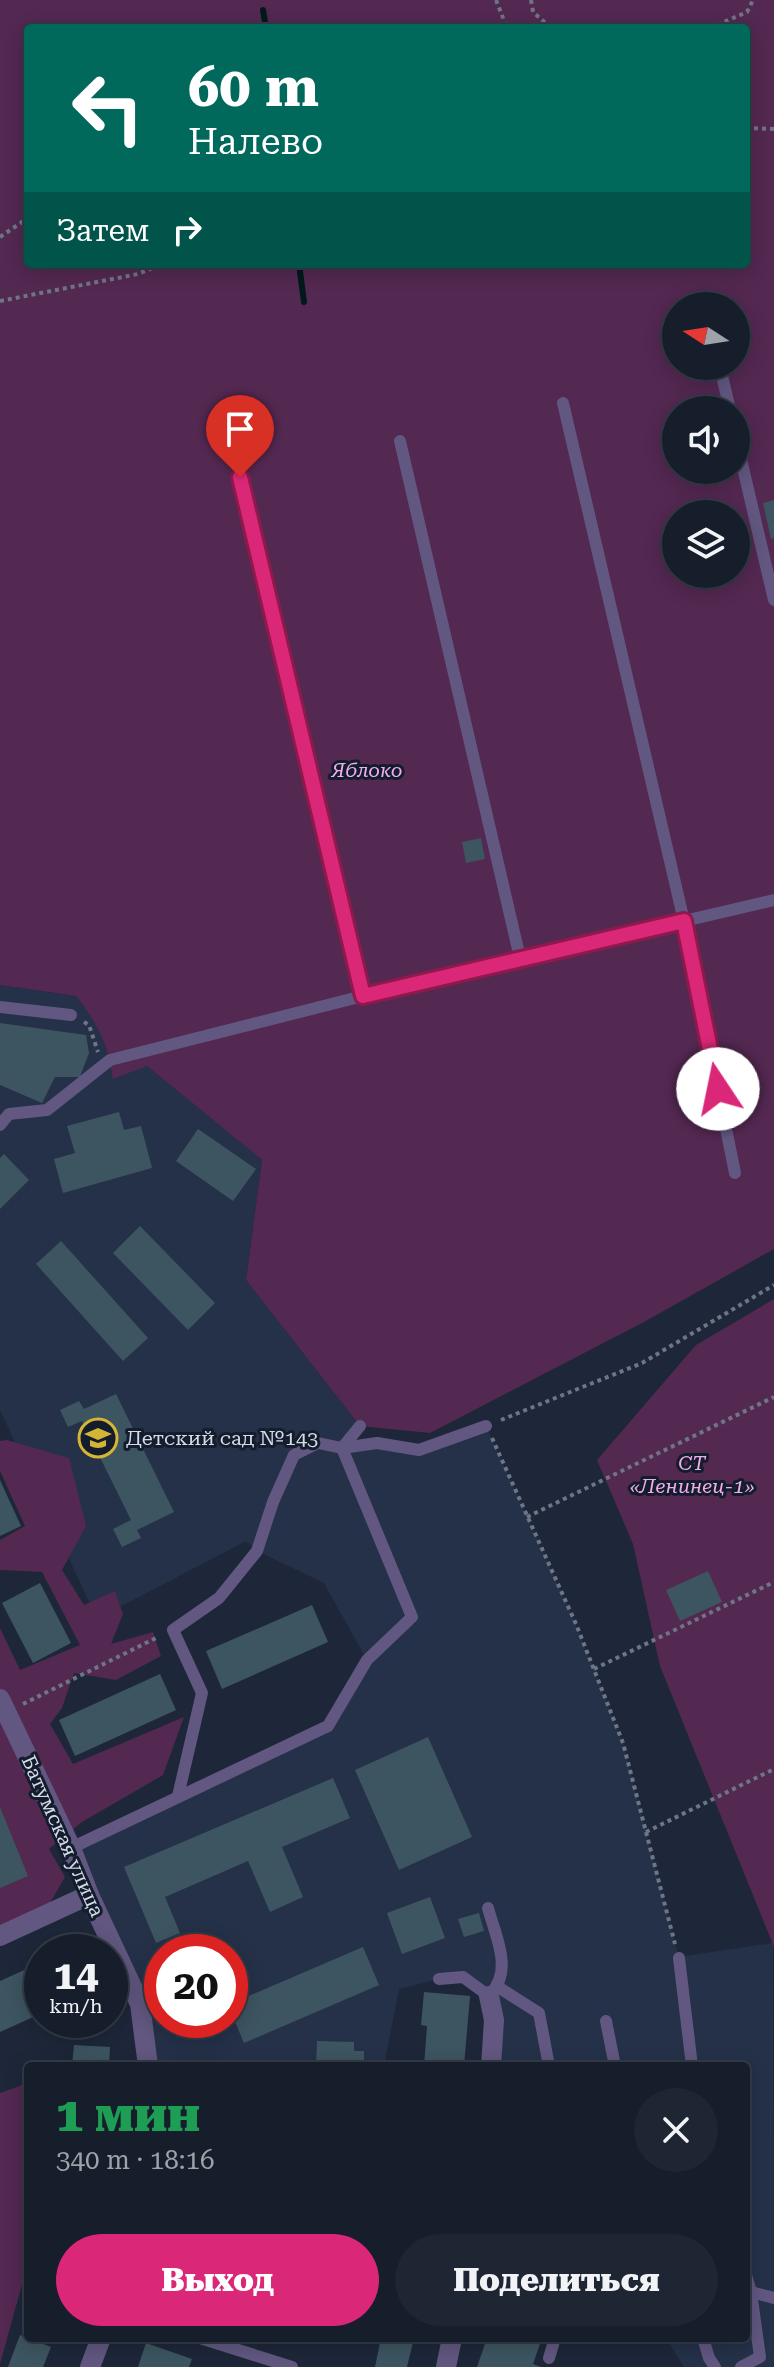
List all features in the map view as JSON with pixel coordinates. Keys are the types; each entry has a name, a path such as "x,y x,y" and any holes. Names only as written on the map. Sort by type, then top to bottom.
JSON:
{"street":[{"name":"Батумская улица","path":"3,1706 71,1848 89,1895 140,2004 147,2062"},
{"path":"0,1936 89,1895"},
{"path":"491,2062 494,1992"},
{"path":"90,2367 99,2342"},
{"path":"446,2367 451,2342"}],"lane":[{"path":"563,403 684,921 735,1173"},
{"path":"400,441 520,958"},
{"path":"240,477 363,996"},
{"path":"747,484 774,600"},
{"path":"0,1125 5,1109 47,1110 110,1060 520,958 774,900"},
{"path":"0,1007 71,1015"},
{"path":"342,1448 360,1426"},
{"path":"178,1796 202,1693 173,1630 219,1598 257,1551 273,1502 294,1455 318,1443 342,1448 377,1443 419,1450 486,1426"},
{"path":"71,1848 328,1726 367,1660 412,1617 342,1448"},
{"path":"488,1908 503,1962 494,1992"},
{"path":"679,1958 692,2062"},
{"path":"439,1979 463,1977 539,2013 548,2062"},
{"path":"606,2021 614,2062"},
{"path":"741,2367 760,2357 750,2289"},
{"path":"751,2292 774,2298"},
{"path":"213,2342 292,2367"},
{"path":"549,2358 554,2342"},
{"path":"704,2342 715,2367"}],"path":[{"path":"496,0 505,24"},
{"path":"531,0 533,12 546,24"},
{"path":"719,24 747,12 753,0"},
{"path":"750,128 774,129"},
{"path":"0,237 24,221"},
{"path":"0,301 138,274 152,268"},
{"path":"71,1015 89,1025 102,1066"},
{"path":"679,1958 623,1743 594,1669 486,1426 642,1363 774,1285"},
{"path":"527,1517 774,1397"},
{"path":"594,1669 774,1582"},
{"path":"3,1706 173,1630"},
{"path":"646,1832 774,1769"}],"shaded area":[{"path":"0,985 76,996 99,1026 110,1060 147,1066 262,1160 246,1280 360,1426 343,1447 403,1448 486,1426 576,1624 623,1743 679,1957 773,1943 774,2367 684,2367 668,2342 750,2342 750,2062 491,2062 489,1997 462,1977 399,1989 385,2062 147,2062 144,2038 248,2038 248,1934 144,1934 144,2035 140,2004 128,1977 128,1934 109,1934 71,1848 328,1726 367,1660 324,1583 257,1551 246,1541 97,1619 0,1410"}],"green space":[{"name":"Яблоко","path":"0,0 774,0 774,1249 644,1322 430,1433 360,1426 246,1280 262,1160 147,1066 113,1079 108,1055 91,1016 76,996 0,985"},
{"name":"СТ «Ленинец-1»","path":"774,1299 774,1947 660,1666 633,1544 597,1460 696,1345"},
{"path":"7,1440 69,1458 86,1526 62,1570 84,1605 115,1591 123,1614 111,1644 153,1632 161,1656 116,1680 74,1673 62,1708 50,1724 73,1764 184,1717 163,1775 82,1822 49,1849 65,1877 50,1903 0,1927 0,1628 20,1670 80,1645 42,1572 0,1570 0,1540 25,1526 0,1471 0,1441"},
{"path":"24,2084 24,2277 0,2364 0,2093"}],"building":[{"path":"774,500 774,538 771,539 763,503"},
{"path":"481,838 485,859 466,863 462,842"},
{"path":"0,1023 86,1035 89,1053 80,1077 55,1077 42,1103 0,1085"},
{"path":"119,1112 124,1130 141,1126 152,1168 63,1193 54,1159 75,1153 67,1126"},
{"path":"198,1129 256,1169 233,1201 176,1161"},
{"path":"4,1154 29,1180 0,1209 0,1158"},
{"path":"140,1226 215,1303 188,1330 113,1253"},
{"path":"61,1241 148,1338 123,1361 36,1264"},
{"path":"116,1394 174,1512 137,1530 141,1538 122,1547 113,1529 131,1520 82,1421 68,1427 60,1410 79,1401 84,1409"},
{"path":"0,1480 21,1526 0,1536"},
{"path":"708,1571 722,1602 680,1621 666,1590"},
{"path":"40,1583 71,1643 33,1663 2,1603"},
{"path":"312,1605 328,1642 222,1689 206,1651"},
{"path":"160,1674 176,1710 75,1756 59,1720"},
{"path":"428,1737 472,1837 399,1870 355,1770"},
{"path":"333,1778 350,1818 282,1847 303,1897 270,1912 248,1861 165,1897 180,1933 178,1934 152,1934 124,1867"},
{"path":"0,1807 28,1876 0,1888"},
{"path":"430,1897 445,1938 402,1954 387,1913"},
{"path":"479,1913 484,1931 464,1937 458,1919"},
{"path":"363,1947 379,1985 244,2043 242,2038 248,2038 248,1996"},
{"path":"24,1970 24,2021 0,2032 0,1981"},
{"path":"424,1992 470,1996 464,2062 424,2062 427,2026 421,2025"},
{"path":"317,2041 354,2042 354,2051 364,2051 364,2062 316,2062"},
{"path":"74,2045 110,2047 109,2062 72,2062"},
{"path":"20,2335 24,2337 24,2342 38,2342 51,2347 43,2367 8,2367"},
{"path":"380,2342 413,2342 407,2367 375,2367"},
{"path":"486,2342 541,2342 533,2364 541,2367 477,2367"},
{"path":"146,2343 192,2359 189,2367 138,2367"}],"waterway":[{"path":"263,10 265,24"},
{"path":"300,268 304,302"}],"place":[{"name":"Детский сад №143","path":"98,1438"}],"route":[{"path":"240,477 363,996 684,921 718,1089"}]}
